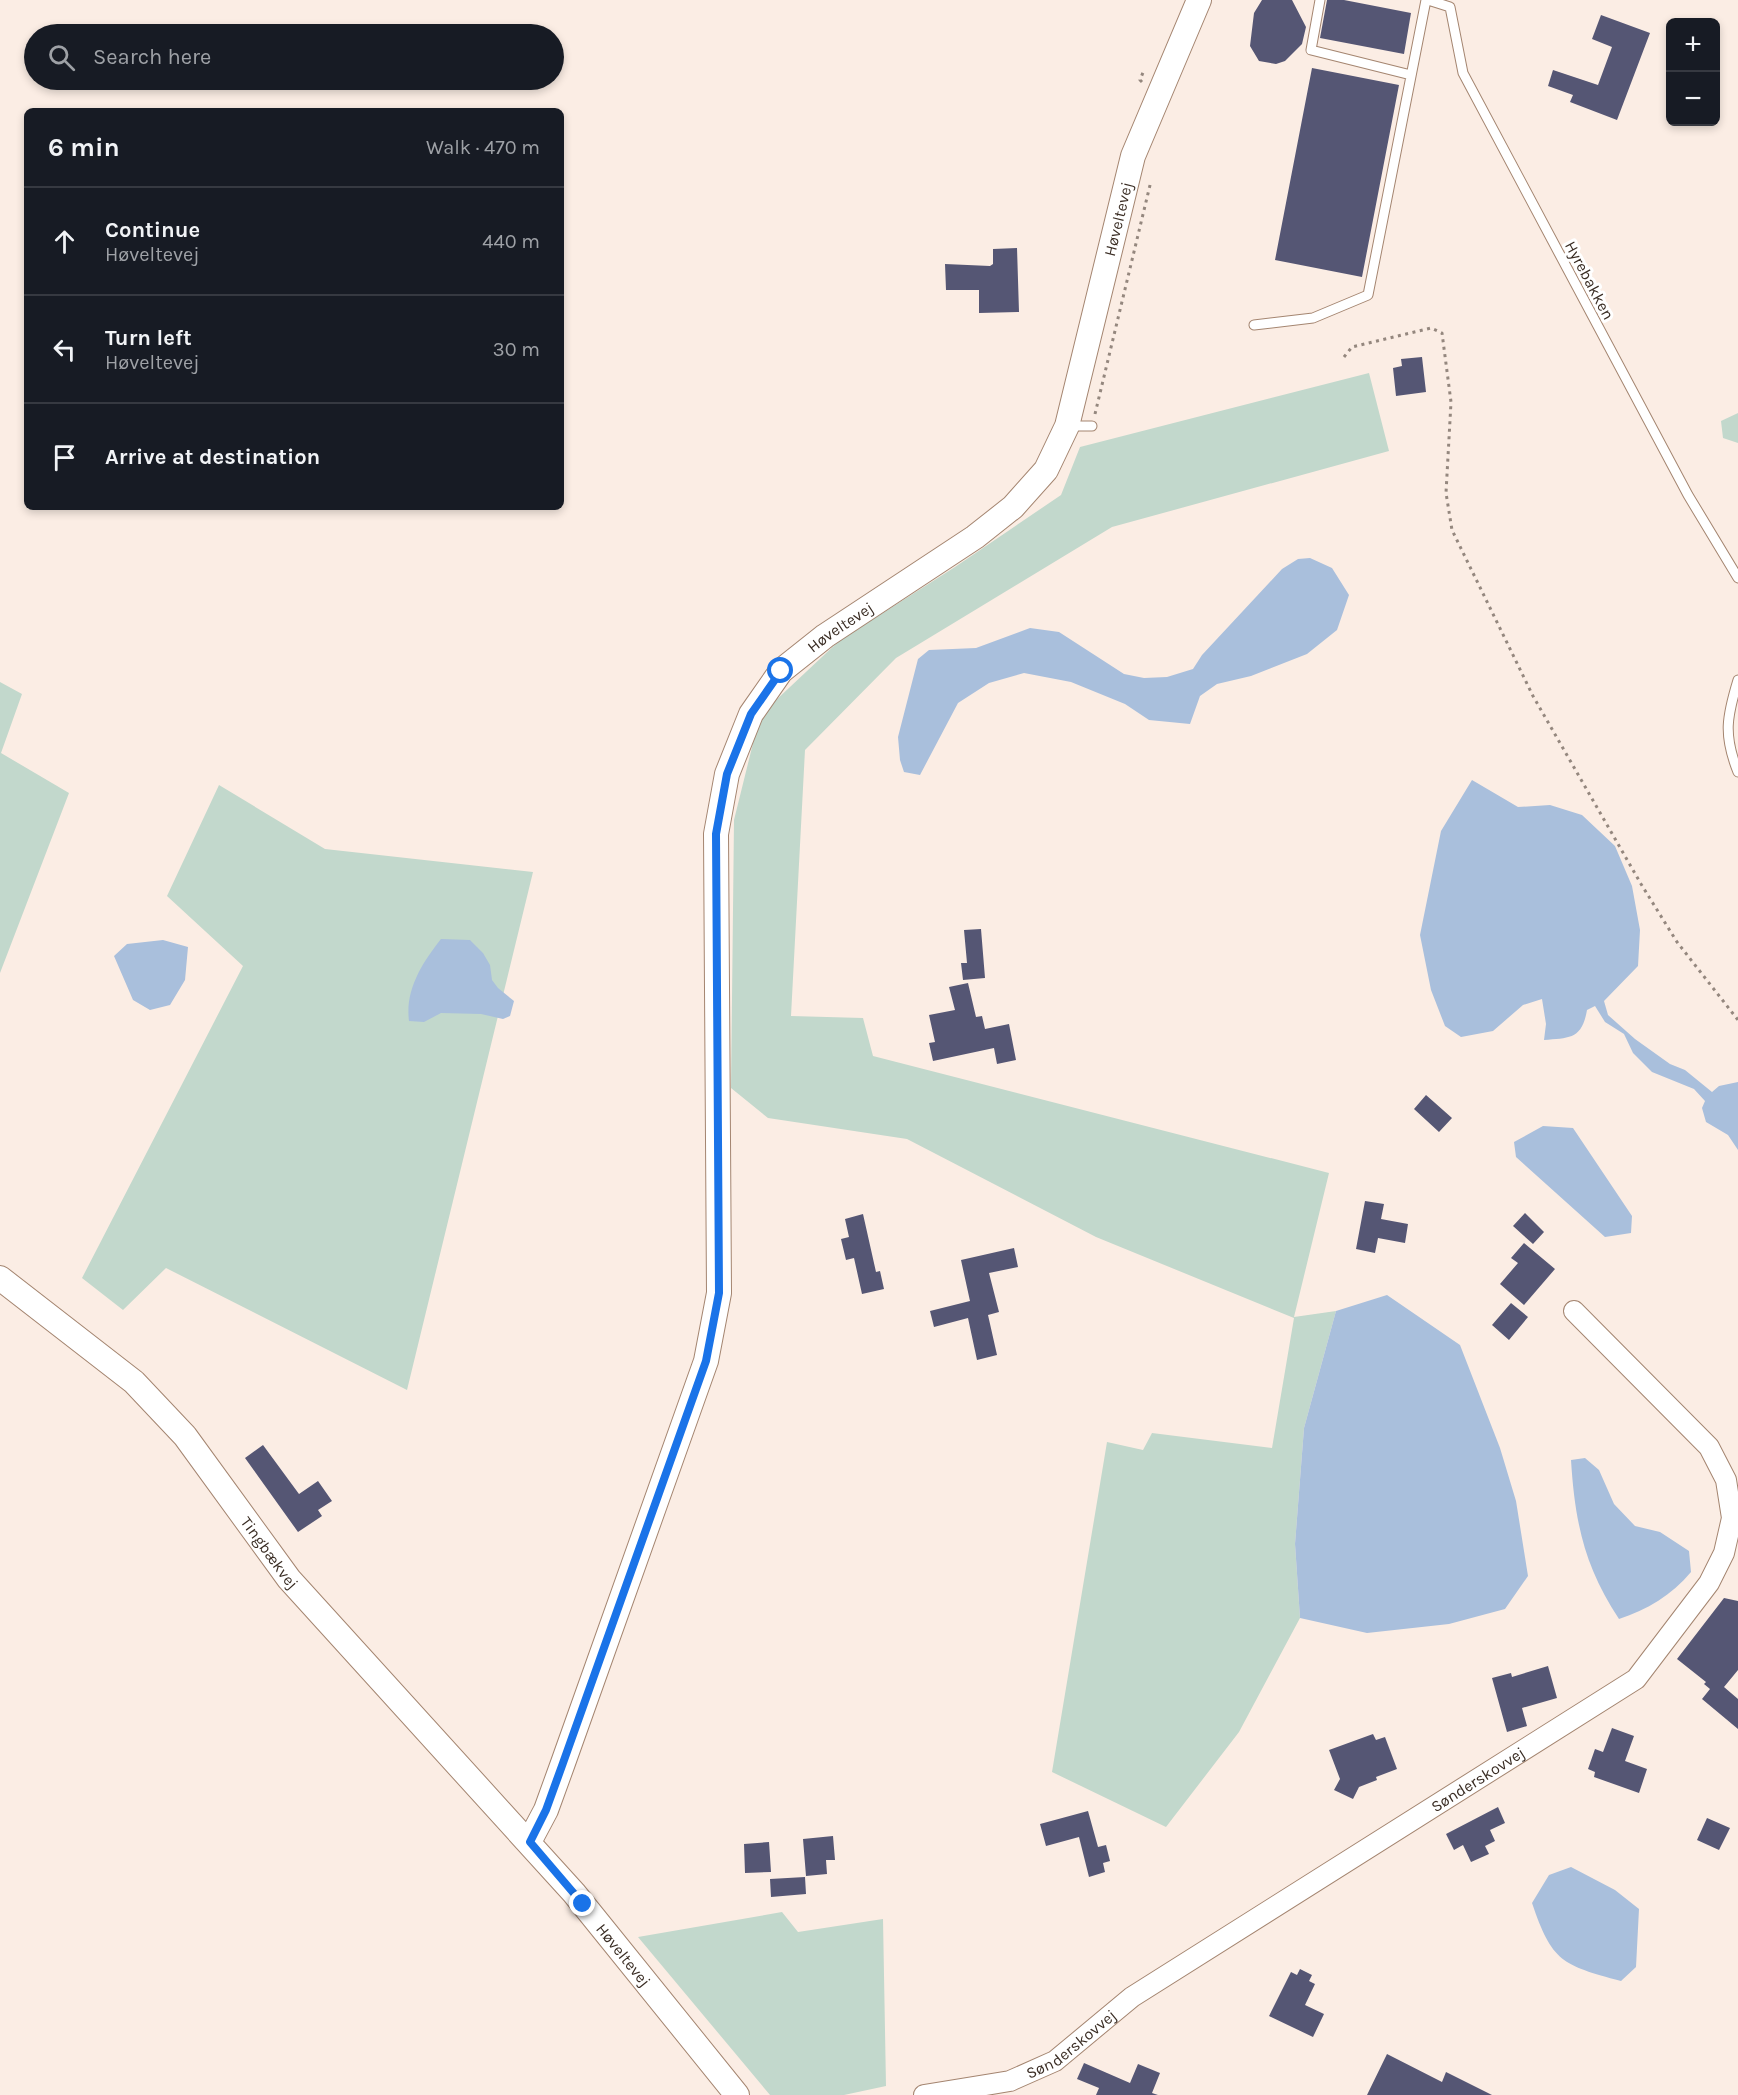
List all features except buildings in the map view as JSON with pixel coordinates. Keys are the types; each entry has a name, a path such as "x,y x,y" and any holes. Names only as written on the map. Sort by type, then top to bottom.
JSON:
{"street":[{"name":"Høveltevej","path":"737,2095 579,1898 530,1842 546,1810 563,1763 706,1361 713,1328 719,1293 716,834 727,774 751,714 781,671 825,636 932,567 1014,507 1046,470 1067,426 1133,156 1199,0"},
{"name":"Tingbækvej","path":"0,1278 134,1382 185,1436 289,1579 530,1842"},
{"name":"Sønderskovvej","path":"924,2095 1010,2081 1055,2061 1132,1996 1636,1679 1709,1582 1724,1553 1732,1518 1726,1480 1709,1447 1574,1311"}],"lane":[{"path":"1320,0 1311,50 1411,75"},
{"path":"1254,325 1313,318 1368,295 1427,0"},
{"name":"Hyrebakken","path":"1427,0 1450,7 1463,73 1688,495 1738,578"},
{"path":"1067,426 1092,426"},
{"path":"1738,680 1727,715 1730,752 1738,772"}],"path":[{"path":"1344,357 1353,346 1431,328 1442,333 1451,402 1446,493 1452,530 1533,696 1641,884 1677,942 1738,1020"}],"green space":[{"path":"1369,373 1389,451 1112,527 896,658 805,750 791,1016 863,1018 873,1056 1329,1173 1294,1317 1336,1311 1304,1428 1295,1544 1300,1618 1239,1732 1166,1827 1052,1772 1107,1442 1143,1450 1152,1433 1272,1448 1294,1318 1096,1237 907,1139 768,1118 731,1088 734,820 760,715 839,641 955,567 1061,495 1080,447"},
{"path":"1738,413 1738,443 1723,438 1721,421"},
{"path":"0,682 22,694 1,753 69,793 0,973"},
{"path":"219,785 325,849 533,872 407,1390 166,1268 123,1310 82,1278 243,966 167,896"},
{"path":"782,1912 798,1932 883,1919 886,2086 844,2095 770,2095 638,1937"}],"water":[{"path":"1310,558 1332,568 1349,595 1337,630 1307,654 1251,676 1217,684 1200,696 1190,724 1149,720 1125,704 1071,682 1024,673 989,683 958,703 920,775 904,772 900,760 898,737 918,659 929,650 976,648 1030,628 1059,632 1124,674 1144,678 1167,677 1193,669 1202,655 1282,569 1298,559"},
{"path":"1472,780 1518,807 1550,805 1582,815 1615,846 1632,886 1640,930 1638,966 1604,1001 1608,1015 1635,1039 1670,1064 1685,1070 1712,1092 1719,1086 1738,1082 1738,1150 1728,1135 1706,1122 1702,1108 1705,1101 1694,1089 1652,1072 1633,1053 1624,1034 1605,1022 1595,1006 1587,1010 1585,1020 1578,1032 1561,1039 1544,1040 1546,1024 1542,999 1523,1005 1493,1031 1461,1037 1445,1026 1431,990 1420,935 1441,831"},
{"path":"441,939 470,940 483,953 490,965 492,980 514,1001 510,1016 503,1019 481,1014 441,1013 424,1022 409,1021 408,1010 416,977"},
{"path":"163,940 188,947 185,980 170,1005 150,1010 133,1000 114,956 127,944"},
{"path":"1543,1126 1573,1128 1632,1216 1631,1233 1605,1237 1516,1157 1514,1142"},
{"path":"1387,1295 1460,1345 1500,1448 1516,1501 1528,1576 1505,1609 1449,1624 1367,1633 1300,1618 1295,1544 1304,1428 1336,1311"},
{"path":"1585,1458 1599,1470 1614,1504 1635,1526 1660,1532 1689,1551 1691,1572 1676,1588 1658,1601 1619,1619 1597,1581 1583,1543 1575,1504 1571,1460"},
{"path":"1571,1867 1615,1890 1639,1909 1636,1967 1621,1981 1572,1965 1562,1958 1553,1949 1539,1923 1532,1903 1549,1875"}],"route":[{"path":"583,1904 530,1842 546,1810 706,1361 719,1293 716,834 727,774 751,714 781,671"}]}
